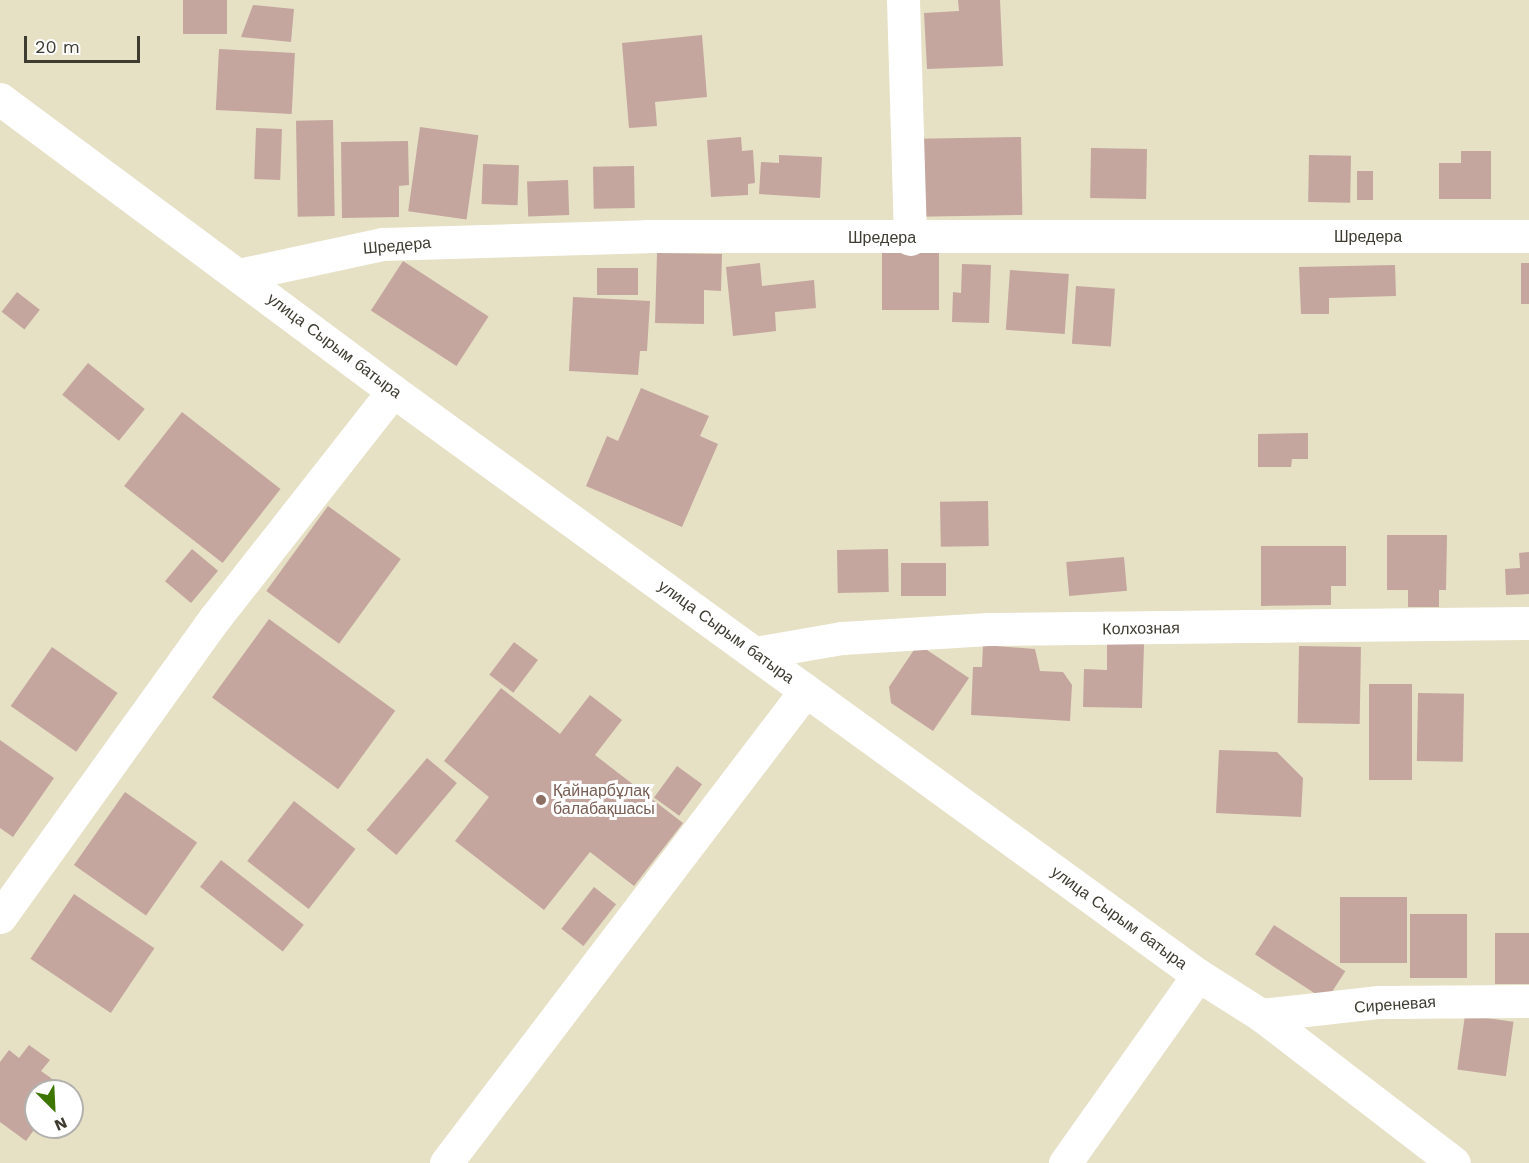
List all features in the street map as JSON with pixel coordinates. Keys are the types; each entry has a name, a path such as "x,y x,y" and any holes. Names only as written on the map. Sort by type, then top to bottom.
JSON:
{"street":[{"path":"903,0 910,239"},
{"name":"улица Сырым батыра","path":"0,99 393,391 1198,975 1261,1015 1454,1163"},
{"name":"Шредера","path":"239,275 382,244 647,236 910,239 1529,236"},
{"path":"0,917 215,618 393,391"},
{"name":"Колхозная","path":"755,653 842,638 988,629 1529,623"},
{"path":"446,1163 806,690"},
{"path":"1065,1163 1198,975"},
{"name":"Сиреневая","path":"1261,1015 1379,1002 1529,1001"}],"building":[{"path":"183,0 227,0 227,34 183,34"},
{"path":"958,0 1000,0 1003,66 927,69 924,13 959,11"},
{"path":"253,5 294,9 291,42 241,37"},
{"path":"702,35 707,97 655,102 657,126 629,128 622,43"},
{"path":"219,49 295,53 292,114 216,110"},
{"path":"333,120 335,216 298,217 296,121"},
{"path":"420,127 478,135 467,219 408,211"},
{"path":"256,128 282,129 280,180 254,179"},
{"path":"741,137 742,151 753,150 755,183 748,184 748,195 711,197 707,140"},
{"path":"1021,137 1022,215 920,217 919,139"},
{"path":"408,141 409,185 399,186 399,217 342,218 341,142"},
{"path":"1091,148 1147,149 1146,199 1090,198"},
{"path":"1461,151 1491,151 1491,199 1439,199 1439,163 1461,163"},
{"path":"779,155 822,157 820,198 759,194 761,162 779,163"},
{"path":"1309,155 1351,156 1350,203 1308,202"},
{"path":"483,164 519,165 518,205 482,204"},
{"path":"634,166 635,208 594,209 593,167"},
{"path":"1357,171 1373,171 1373,200 1357,200"},
{"path":"568,180 569,215 528,216 527,181"},
{"path":"882,252 939,252 939,310 882,310"},
{"path":"657,253 722,254 721,291 704,290 704,324 655,323"},
{"path":"403,261 489,317 456,366 371,310"},
{"path":"760,263 762,286 814,280 816,308 775,312 776,331 733,336 726,267"},
{"path":"1521,263 1529,263 1529,304 1521,304"},
{"path":"962,264 991,265 989,323 952,322 953,292 961,293"},
{"path":"1395,265 1396,296 1329,298 1329,314 1301,314 1299,267"},
{"path":"597,268 638,268 638,295 597,295"},
{"path":"1010,270 1069,274 1065,334 1006,330"},
{"path":"1076,286 1115,289 1111,347 1072,344"},
{"path":"17,292 40,310 24,330 2,312"},
{"path":"573,297 650,301 647,351 640,351 638,375 569,371"},
{"path":"88,363 145,409 119,441 62,395"},
{"path":"641,388 709,416 700,436 718,444 682,527 586,486 607,436 618,441"},
{"path":"182,412 281,489 223,563 124,486"},
{"path":"1308,433 1308,459 1292,459 1291,467 1258,467 1258,434"},
{"path":"988,501 989,546 941,547 940,502"},
{"path":"328,506 401,559 339,644 266,591"},
{"path":"1387,535 1447,535 1446,590 1439,590 1439,607 1408,607 1408,590 1387,590"},
{"path":"1261,546 1346,546 1346,586 1331,586 1331,605 1261,606"},
{"path":"192,549 218,571 191,603 165,581"},
{"path":"888,549 889,592 838,593 837,550"},
{"path":"1529,552 1529,594 1506,595 1505,569 1520,568 1519,553"},
{"path":"1124,557 1127,591 1069,596 1066,562"},
{"path":"901,563 946,563 946,596 901,596"},
{"path":"269,619 395,711 338,789 212,697"},
{"path":"514,642 538,660 513,693 489,675"},
{"path":"1107,643 1144,644 1142,708 1083,707 1084,669 1107,670"},
{"path":"918,644 969,678 933,731 891,703 889,687"},
{"path":"983,645 1035,649 1040,671 1063,672 1072,685 1070,721 971,715 973,667 982,667"},
{"path":"1299,646 1361,647 1360,724 1298,723"},
{"path":"52,647 118,693 76,752 11,706"},
{"path":"1369,684 1412,684 1412,780 1369,780"},
{"path":"501,688 560,734 590,695 622,720 595,755 683,823 634,886 590,852 544,910 455,841 489,797 444,761"},
{"path":"1418,693 1464,694 1463,762 1417,761"},
{"path":"0,740 54,778 13,837 0,828"},
{"path":"1219,750 1277,752 1303,778 1301,817 1216,813"},
{"path":"427,758 457,783 396,855 367,830"},
{"path":"677,766 702,784 679,816 654,798"},
{"path":"125,792 197,842 146,915 74,865"},
{"path":"294,801 355,849 309,909 247,861"},
{"path":"221,860 304,925 283,951 200,887"},
{"path":"594,887 616,904 583,946 561,929"},
{"path":"74,894 154,948 111,1013 30,959"},
{"path":"1340,897 1407,897 1407,963 1340,963"},
{"path":"1410,914 1467,914 1467,978 1410,978"},
{"path":"1274,925 1345,971 1326,1001 1255,954"},
{"path":"1495,933 1529,933 1529,984 1495,984"},
{"path":"1465,1015 1514,1022 1506,1076 1457,1069"},
{"path":"29,1045 50,1060 41,1071 52,1079 24,1079 24,1139 27,1139 26,1141 0,1122 0,1062 9,1050 19,1058"}],"place":[{"name":"Қайнарбұлақ балабақшасы","path":"541,800"}]}
